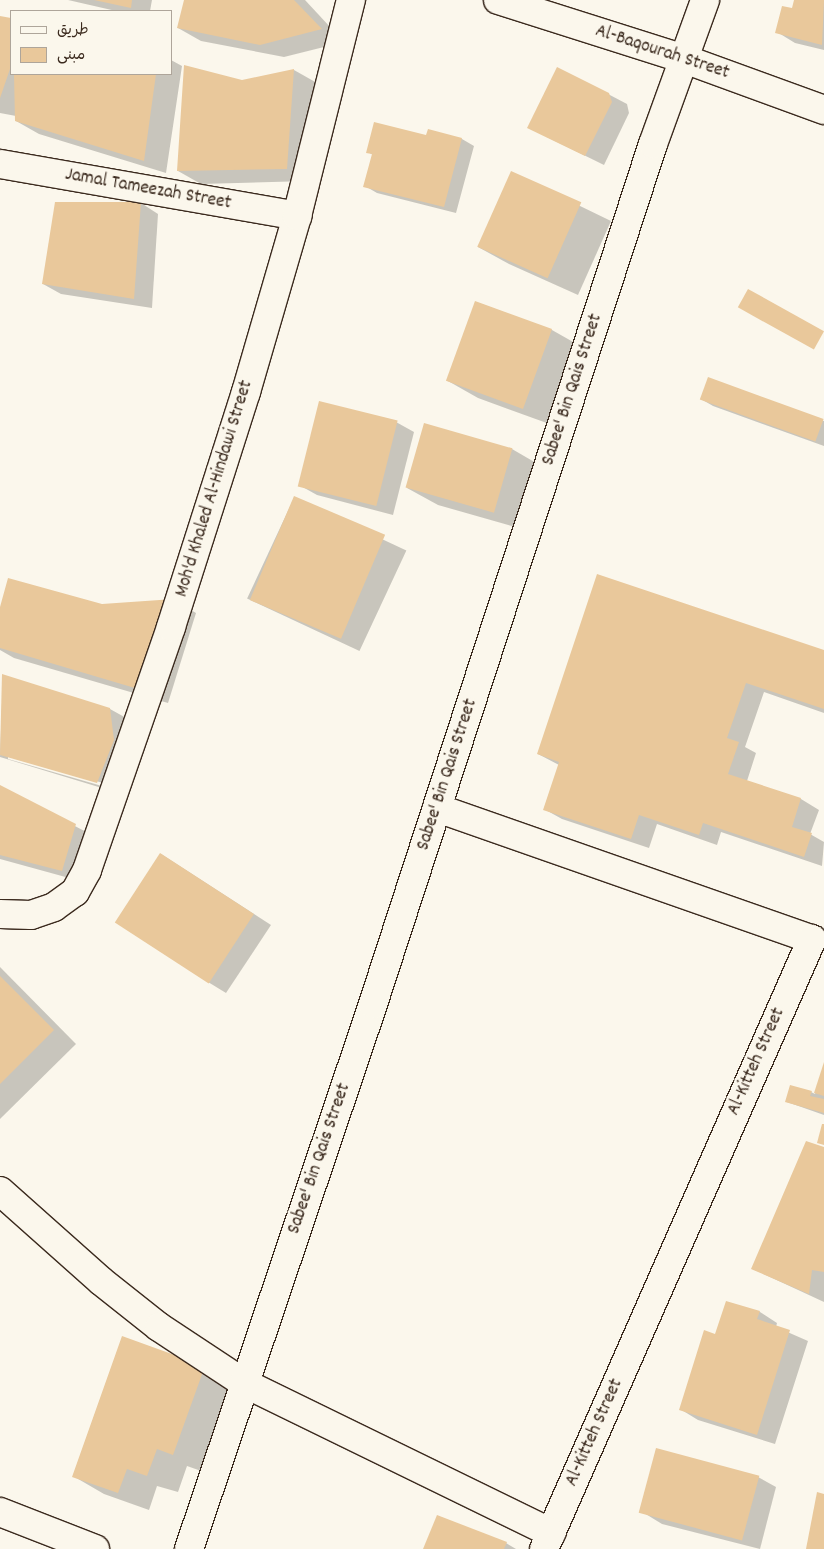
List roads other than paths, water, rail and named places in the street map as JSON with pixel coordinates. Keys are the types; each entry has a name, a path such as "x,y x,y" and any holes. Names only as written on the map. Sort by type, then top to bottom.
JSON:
{"street":[{"name":"Moh'd Khaled Al-Hindawi Street","path":"0,914 30,915 54,907 75,892 87,870 171,627 246,392 297,216 351,0"},
{"name":"Al-Baqourah Street","path":"498,0 684,59 824,110"},
{"name":"Sabee' Bin Qais Street","path":"189,1549 437,808 653,144 705,0"},
{"name":"Jamal Tameezah Street","path":"0,164 297,216"},
{"name":"Al-Kitteh Street","path":"437,808 812,939 548,1541"},
{"path":"0,1190 101,1281 159,1327 244,1383 548,1541"},
{"path":"0,1512 95,1549"}]}
